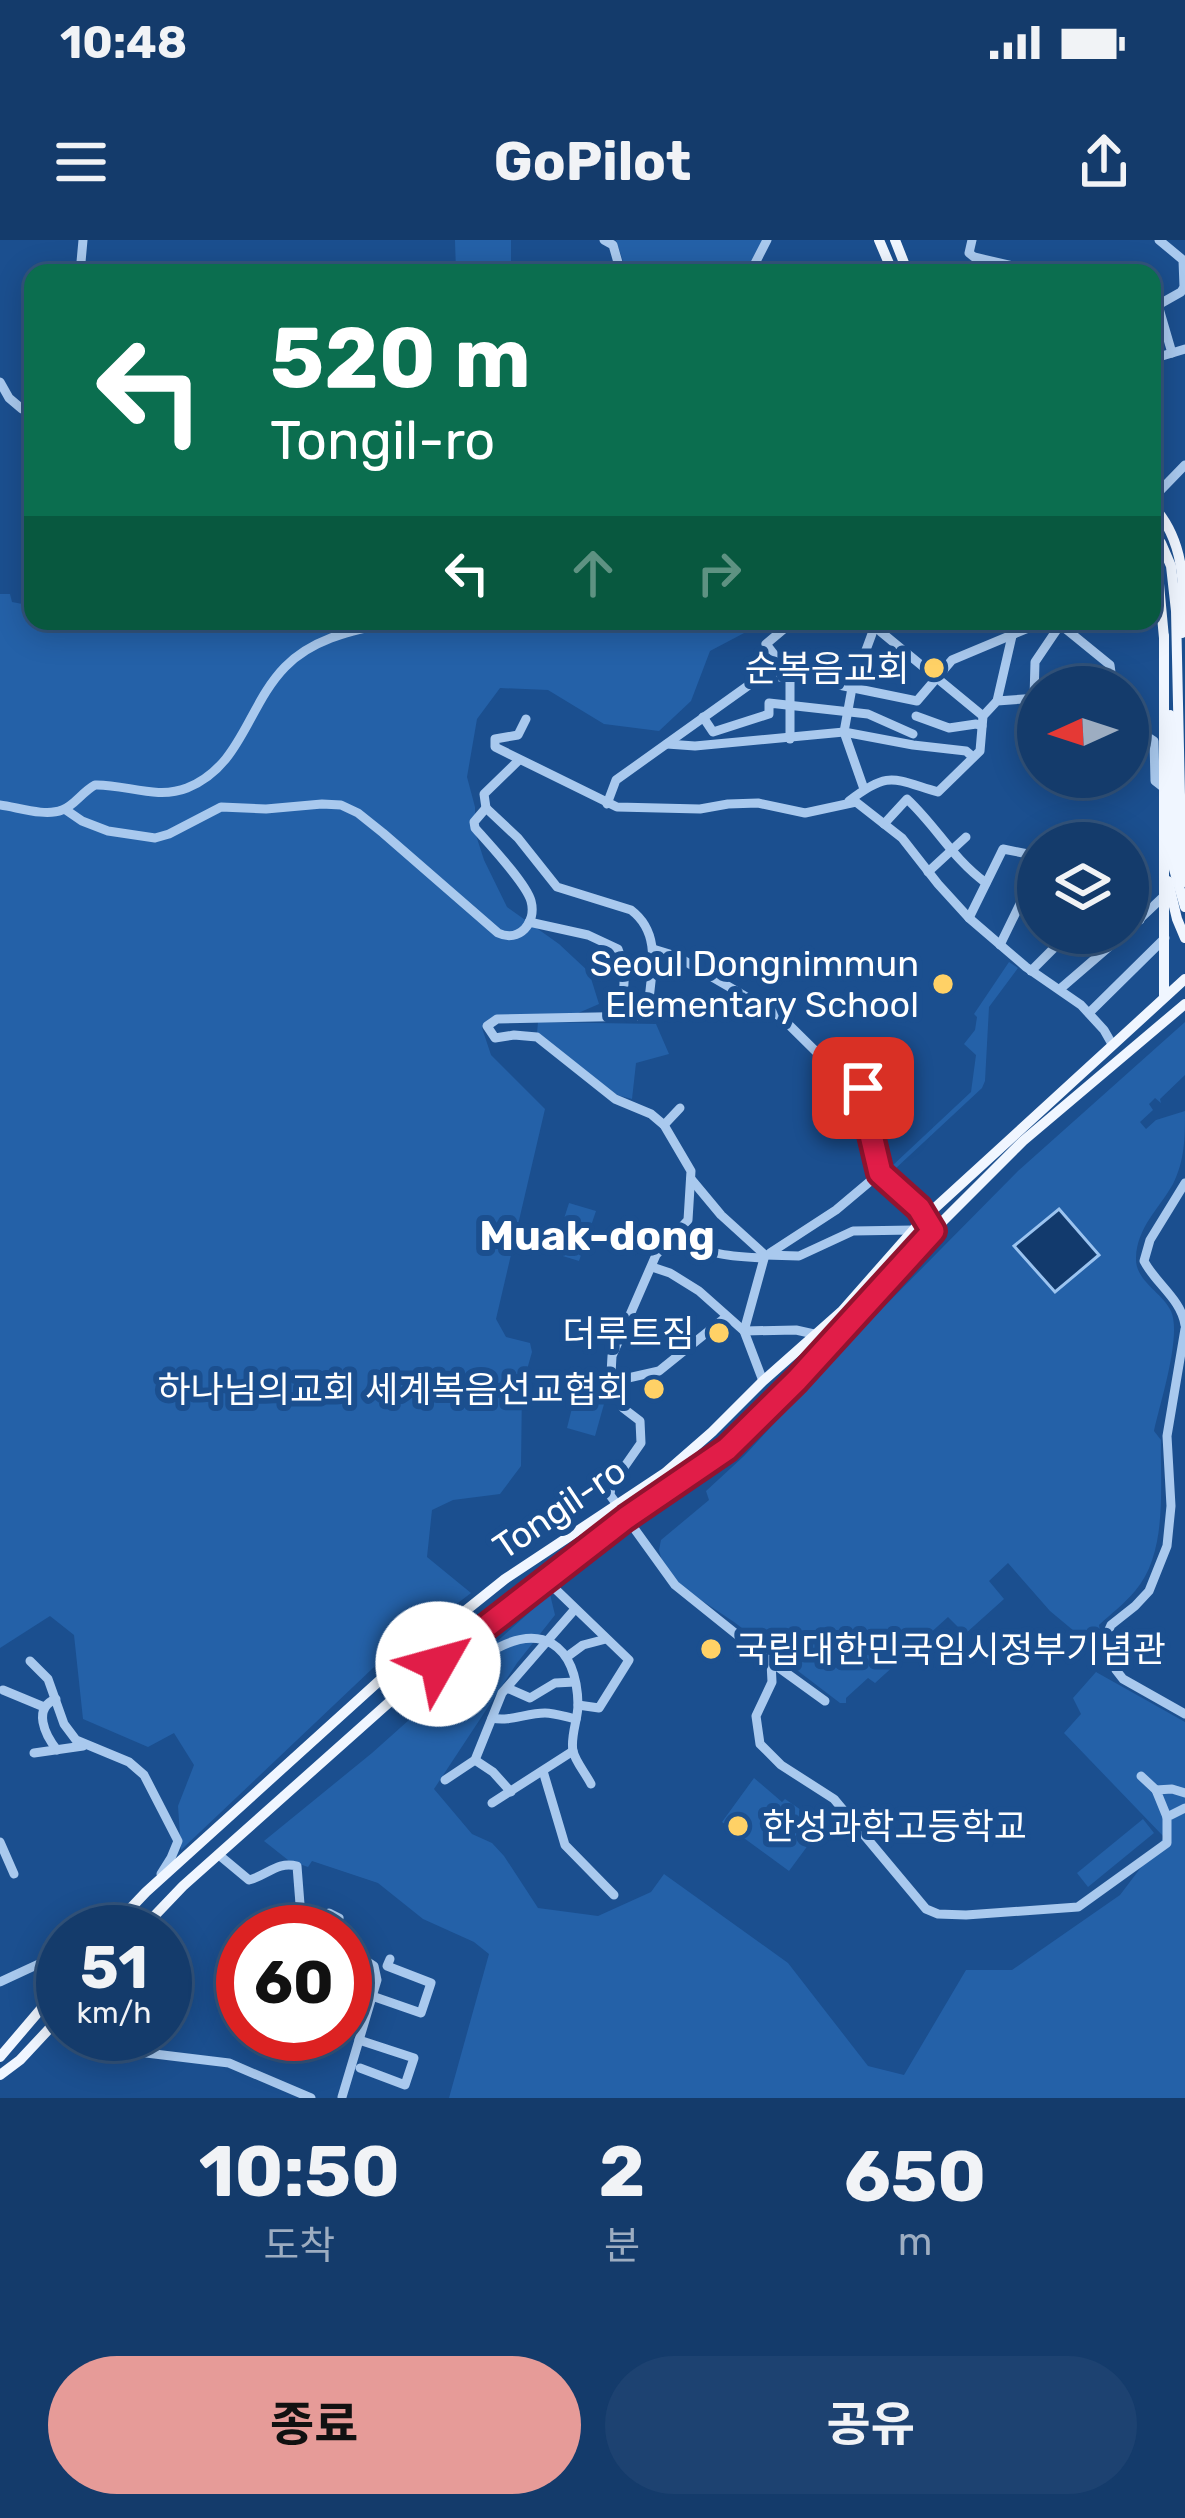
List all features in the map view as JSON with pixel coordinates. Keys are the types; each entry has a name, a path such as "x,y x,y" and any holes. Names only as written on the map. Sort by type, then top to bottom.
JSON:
{"main road":[{"path":"1161,514 1170,526 1182,567 1185,608 1173,683"},
{"path":"1161,558 1169,591 1173,683 1164,856 1164,996"},
{"path":"1161,605 1174,869 1185,938"},
{"path":"1164,636 1173,683"},
{"path":"1169,791 1185,882"},
{"path":"1164,856 1185,918"},
{"name":"Tongil-ro","path":"132,1905 388,1672 506,1579 665,1473 722,1423 842,1311 924,1218 1185,979"},
{"name":"Tongil-ro","path":"165,1905 394,1697 626,1518 727,1449 1023,1142 1185,1004"},
{"path":"924,1218 933,1231"},
{"path":"0,2057 36,2015"},
{"path":"0,2075 36,2043"}],"street":[{"path":"604,240 613,245 618,264"},
{"path":"973,240 969,253 974,257 1004,264"},
{"path":"1159,240 1184,260 1185,273 1181,292 1161,300"},
{"path":"1161,320 1172,353"},
{"path":"1161,356 1185,349"},
{"path":"0,382 9,398 24,410"},
{"path":"1161,489 1185,465"},
{"path":"0,805 51,813 66,810 94,785 166,793 187,788 222,766 286,665 337,635 358,630"},
{"path":"782,630 766,644 790,675 790,739"},
{"path":"864,790 844,732 852,688 873,630"},
{"path":"883,630 982,721"},
{"path":"916,716 949,728 982,721 997,700 1014,630"},
{"path":"912,739 917,701 952,659 1025,630"},
{"path":"1035,666 1054,630"},
{"path":"1067,630 1110,666"},
{"path":"607,804 616,780 749,685 790,675 917,701"},
{"path":"997,700 1017,699"},
{"path":"769,740 769,703 868,714 912,739"},
{"path":"703,717 713,731 769,714"},
{"path":"526,719 518,735 495,739 495,748 617,807 700,809 758,803 805,813 856,802 902,838 969,918 1089,1013 1112,1044"},
{"path":"845,804 873,782 888,778 938,792 980,751 982,721"},
{"path":"667,744 695,746 844,732 912,739 966,751 973,758"},
{"path":"1149,738 1154,741 1155,781 1169,791"},
{"path":"518,760 484,794 486,808 557,886 622,906 640,917 653,939 648,1011 645,1016 497,1019 487,1026 495,1039 536,1036 615,1099 651,1114 664,1125 691,1171 688,1220 656,1255 612,1356 611,1374 623,1408 640,1421 641,1442 611,1486 610,1495 626,1518"},
{"path":"884,824 907,799 964,867 986,883"},
{"path":"66,810 108,831 155,838 221,807 341,806 383,833 498,933 513,938 526,929 532,908 526,892 476,828 474,821 486,808"},
{"path":"928,872 966,837"},
{"path":"969,918 1003,849 1017,852"},
{"path":"1164,856 1171,862 1185,858"},
{"path":"1149,911 1163,897"},
{"path":"1000,945 1017,910"},
{"path":"529,922 588,935 618,949 625,978 618,1017"},
{"path":"1089,1013 1165,938"},
{"path":"652,949 676,956 781,1017 862,1097"},
{"path":"1031,971 1048,954"},
{"path":"1060,989 1101,954"},
{"path":"866,1058 862,1097 880,1173 924,1218"},
{"path":"664,1125 680,1108"},
{"path":"744,1331 764,1257 836,1210 880,1173"},
{"path":"691,1179 764,1257"},
{"path":"1185,1183 1150,1240 1144,1262 1183,1312 1185,1327 1167,1436 1171,1505 1167,1546 1149,1591 1107,1634 1116,1670 1124,1679 1185,1714"},
{"path":"677,1233 723,1257 764,1257 807,1254 853,1231 913,1230"},
{"path":"652,1267 699,1291 744,1331 763,1381"},
{"path":"620,1391 628,1378 659,1371 726,1317"},
{"path":"744,1331 814,1334"},
{"name":"Tongil-ro","path":"626,1518 675,1585 825,1701"},
{"name":"Tongil-ro","path":"546,1580 607,1639"},
{"path":"445,1780 475,1760 502,1693 574,1609"},
{"path":"568,1656 607,1639 629,1660 599,1708 578,1706"},
{"path":"394,1697 422,1706 458,1682 485,1655 514,1641 554,1643 568,1656 575,1682 578,1706 573,1751 591,1784"},
{"path":"30,1661 44,1673 64,1724 76,1740 129,1762 144,1775 178,1841 158,1878 131,1905"},
{"path":"770,1662 772,1682 756,1716 757,1736 764,1749 834,1799 926,1909 938,1914 1078,1907 1167,1843 1177,1812 1141,1776"},
{"path":"507,1688 530,1698 555,1683 575,1682"},
{"path":"3,1690 44,1707"},
{"path":"56,1700 44,1707 45,1735 57,1750"},
{"path":"492,1718 549,1713 576,1719"},
{"path":"34,1753 87,1745"},
{"path":"492,1803 573,1751"},
{"path":"475,1760 512,1792"},
{"path":"543,1771 565,1846 614,1895"},
{"path":"1156,1790 1185,1793"},
{"path":"0,1842 14,1874"},
{"path":"219,1856 249,1880 277,1865 297,1866 300,1905"},
{"path":"372,1965 377,1980 372,1996 421,2013 431,1983 387,1966 390,1959"},
{"path":"0,1982 36,1965"},
{"path":"360,2068 405,2085 414,2058 372,2044"},
{"path":"192,2059 229,2063 311,2098"},
{"path":"342,2098 353,2061"}],"shaded area":[{"path":"455,240 511,240 511,264 456,264"},
{"path":"616,240 764,240 754,264 624,264"},
{"path":"0,594 10,594 12,602 24,604 24,630 750,630 710,651 691,701 659,731 604,724 548,690 500,688 477,719 467,777 484,860 507,907 589,972 599,1004 569,1017 488,1022 482,1028 491,1055 545,1109 496,1319 506,1337 530,1343 532,1352 522,1387 521,1466 500,1494 453,1500 432,1510 427,1557 471,1593 373,1668 181,1850 178,1806 194,1765 174,1733 148,1747 83,1719 74,1635 50,1616 0,1648"},
{"path":"1009,962 1018,968 989,1007 982,1088 895,1169 892,1166 971,1092 976,1055 964,1044 975,1030 974,1014"},
{"path":"538,1022 656,1024 669,1054 636,1063 632,1099 617,1095 537,1033"},
{"path":"1185,1022 1185,1075 1161,1103 1155,1098 1149,1104 1153,1110 1140,1122 1146,1129 1156,1120 1185,1111 1180,1166 1144,1228 1136,1258 1144,1280 1167,1304 1174,1322 1172,1353 1154,1431 1161,1440 1160,1519 1146,1576 1099,1625 1103,1648 1090,1655 1080,1636 1050,1611 1008,1563 989,1581 1004,1599 965,1634 948,1617 875,1683 868,1678 846,1703 840,1703 683,1588 663,1565 661,1540 709,1500 706,1491 1018,1171"},
{"path":"569,1203 596,1211 579,1261 553,1253"},
{"path":"1059,1209 1099,1255 1055,1292 1014,1246"},
{"path":"575,1396 604,1404 595,1436 567,1428"},
{"path":"550,1594 555,1615 517,1663 434,1789 472,1834 492,1843 504,1856 538,1908 598,1916 651,1892 664,1874 788,1963 868,2066 904,2075 966,1970 1012,1970 1120,1895 1164,1837 1064,1733 1081,1714 1073,1698 1096,1672 1185,1722 1185,2098 449,2098 489,1954 423,1919 378,1883 312,1861 308,1867 288,1860 264,1841 372,1753"},
{"path":"754,1778 782,1802 785,1799 823,1825 789,1871 722,1822"},
{"path":"1143,1819 1154,1833 1088,1887 1077,1873"}],"place":[{"name":"순복음교회","path":"934,668"},
{"name":"Seoul Dongnimmun Elementary School","path":"943,984"},
{"name":"더루트짐","path":"719,1333"},
{"name":"하나님의교회 세계복음선교협회","path":"654,1389"},
{"name":"국립대한민국임시정부기념관","path":"711,1649"},
{"name":"한성과학고등학교","path":"738,1826"}],"district":[{"name":"Muak-dong","path":"597,1235"}],"route":[{"path":"438,1664 626,1518 727,1449 933,1231 919,1208 880,1173 863,1088"}]}
